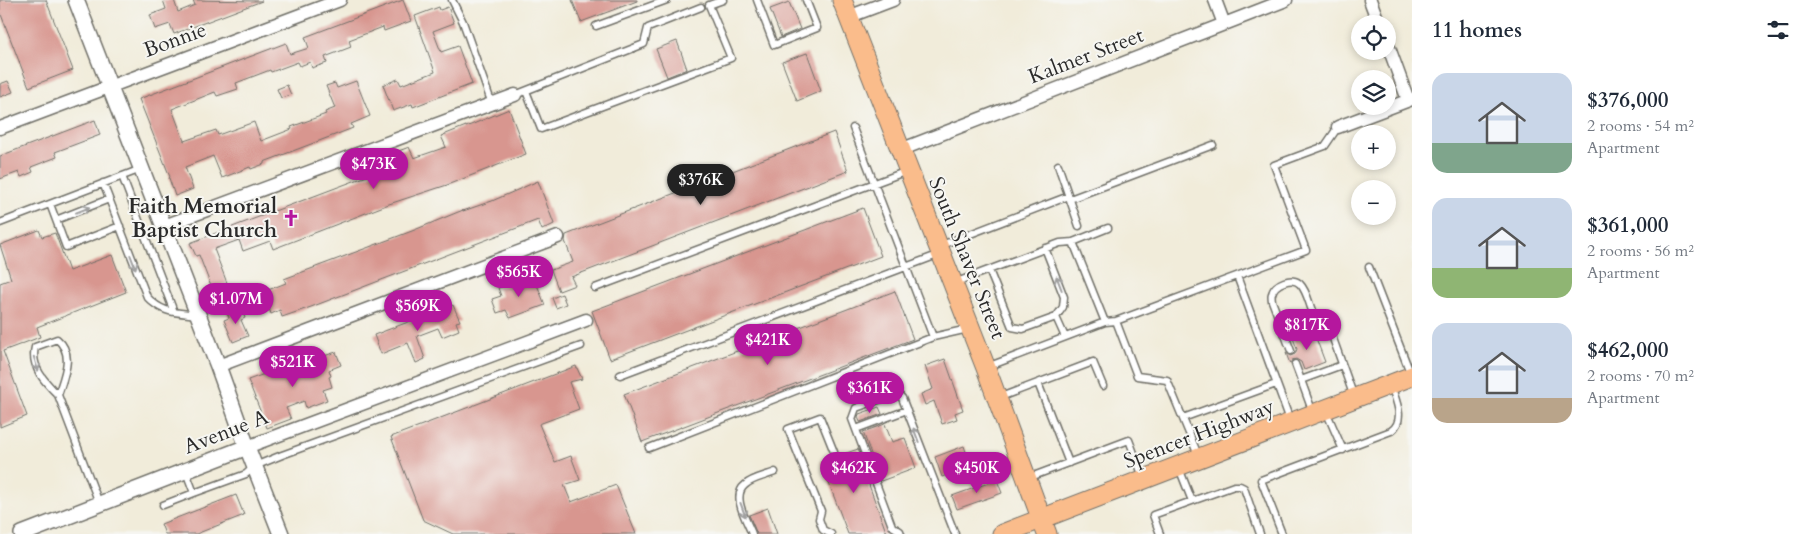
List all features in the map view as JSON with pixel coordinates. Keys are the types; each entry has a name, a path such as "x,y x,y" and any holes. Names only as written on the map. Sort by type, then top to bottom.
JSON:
{"main road":[{"name":"South Shaver Street","path":"845,8 971,328 1044,526"},
{"name":"Spencer Highway","path":"1002,534 1044,526 1144,480 1411,376"}],"street":[{"path":"76,0 281,534"},
{"name":"Bonnie","path":"0,128 340,0"},
{"path":"845,8 893,0"},
{"path":"1215,0 1224,24"},
{"name":"Kalmer Street","path":"900,150 1286,0"},
{"path":"1370,0 1376,15"},
{"path":"1338,127 1410,100 1394,60"},
{"path":"164,226 520,93"},
{"path":"218,366 558,237"},
{"name":"Avenue A","path":"22,534 247,447 586,320"}],"lane":[{"path":"452,0 492,104"},
{"path":"596,26 667,0"},
{"path":"701,8 648,28 644,44 520,93 542,129 731,58 709,5 723,0"},
{"path":"757,0 774,45 817,28 806,0"},
{"path":"986,368 1105,322 1116,321 1306,250 1274,165 1325,146 1338,127"},
{"path":"853,128 933,337"},
{"path":"620,375 906,267 940,250 1069,198 1213,145"},
{"path":"1058,165 1079,226"},
{"path":"0,223 141,169"},
{"path":"595,288 908,170"},
{"path":"122,176 174,312"},
{"path":"103,183 147,297 156,307 174,312 198,315"},
{"path":"56,220 109,199"},
{"path":"50,204 66,247 120,226"},
{"path":"953,284 1046,248 1060,243 1073,242 1108,228"},
{"path":"1073,242 1105,322"},
{"path":"988,270 1012,326 1023,329 1056,317 1063,307 1064,297 1046,248"},
{"path":"1369,267 1411,376"},
{"path":"1237,276 1291,423"},
{"path":"1290,351 1272,301 1272,294 1275,287 1284,282 1294,280 1303,288 1313,313 1326,319 1354,398"},
{"path":"1056,317 1065,337"},
{"path":"1116,321 1137,376 1167,380 1199,459"},
{"path":"649,448 933,337 971,328"},
{"path":"58,395 67,365 67,353 64,345 57,339 35,347 33,356 38,373 58,395 100,504"},
{"path":"163,505 246,474 254,466 581,346"},
{"path":"997,398 1093,362 1103,386"},
{"path":"1295,364 1301,380 1343,450"},
{"path":"1301,380 1342,365"},
{"path":"1038,383 1068,463"},
{"path":"1183,418 1276,384"},
{"path":"1282,534 1262,480 1391,431 1397,426 1400,416 1391,384"},
{"path":"901,534 900,531 892,526 852,419 856,408 893,395 899,395 902,398 955,534"},
{"path":"856,429 907,410"},
{"path":"831,534 823,530 819,519 821,511 788,429 820,417 834,452"},
{"path":"1026,478 1129,440 1144,480"},
{"path":"1178,467 1192,502"},
{"path":"185,471 194,493"},
{"path":"752,534 740,503 739,495 741,489 749,482 775,472"},
{"path":"1160,534 1153,516 1234,486 1244,488 1260,534"}],"building":[{"path":"0,0 46,0 73,70 29,87 0,12"},
{"path":"163,0 174,0 178,12 195,5 193,0 262,1 174,34 170,24 155,29 150,15 166,9"},
{"path":"403,0 411,21 384,31 383,27 349,40 351,47 325,57 327,63 312,68 310,62 300,66 298,62 271,72 270,70 236,83 238,89 217,96 215,92 172,109 184,141 216,130 218,135 254,122 261,141 326,114 325,112 335,108 326,86 335,83 337,88 356,81 370,116 351,124 353,128 264,162 264,164 251,169 250,167 222,178 213,156 185,167 193,189 175,196 170,177 139,99 286,43 290,54 309,48 305,37"},
{"path":"572,0 637,0 637,1 581,22"},
{"path":"789,2 800,29 781,37 770,9"},
{"path":"439,7 440,10 448,7 454,23 433,31 441,52 458,46 472,84 413,107 412,104 393,111 383,85 398,79 401,85 435,72 415,16"},
{"path":"677,41 687,69 667,77 656,49"},
{"path":"807,53 821,91 797,101 782,62"},
{"path":"8,81 13,92 0,97 0,84"},
{"path":"287,85 291,95 281,98 277,89"},
{"path":"509,109 526,154 273,249 270,241 243,251 239,240 214,249 227,283 212,289 199,255 196,256 190,243 391,167 386,156 409,147 414,158 446,147 441,136"},
{"path":"95,120 100,135 55,152 57,157 31,167 33,172 21,177 19,172 0,179 0,156"},
{"path":"834,132 848,171 571,277 575,285 559,291 551,270 573,262 565,241 566,235"},
{"path":"538,181 554,224 542,230 538,220 311,307 282,317 280,310 271,314 263,292 286,283 284,279 463,210 492,201"},
{"path":"863,208 881,256 610,359 592,311"},
{"path":"39,230 42,237 55,233 69,271 112,255 126,292 37,327 40,337 3,351 27,416 0,427 0,283 11,279 0,245"},
{"path":"525,279 527,285 536,282 545,305 510,318 506,310 497,313 492,299 501,296 498,288"},
{"path":"895,291 913,339 642,442 624,394"},
{"path":"562,294 566,304 556,308 552,298"},
{"path":"453,305 460,321 456,322 459,330 442,337 438,328 417,336 425,359 416,363 408,343 381,354 374,335"},
{"path":"241,308 245,318 241,320 248,336 233,342 224,320 229,318 227,313"},
{"path":"1313,330 1325,362 1304,370 1301,362 1296,359 1292,360 1290,364 1286,353 1290,356 1295,354 1297,349 1293,338"},
{"path":"336,352 341,365 329,370 332,387 323,390 327,400 306,408 304,401 286,408 291,419 267,428 248,380"},
{"path":"945,359 963,410 955,413 957,419 942,424 934,401 925,405 921,394 933,389 925,366"},
{"path":"576,366 582,379 569,382 579,409 539,424 555,462 571,456 580,480 564,485 571,502 616,485 636,534 453,534 423,520 391,437"},
{"path":"879,407 882,414 860,422 859,414"},
{"path":"885,424 892,442 905,438 916,468 881,481 863,432"},
{"path":"964,446 971,466 942,477 935,457"},
{"path":"858,449 887,534 848,534 821,462"},
{"path":"997,480 1002,493 957,509 952,496"},
{"path":"236,495 244,515 196,534 165,534 161,524"},
{"path":"768,508 777,534 757,534 749,515"}],"place":[{"name":"Faith Memorial Baptist Church","path":"291,218"}]}
